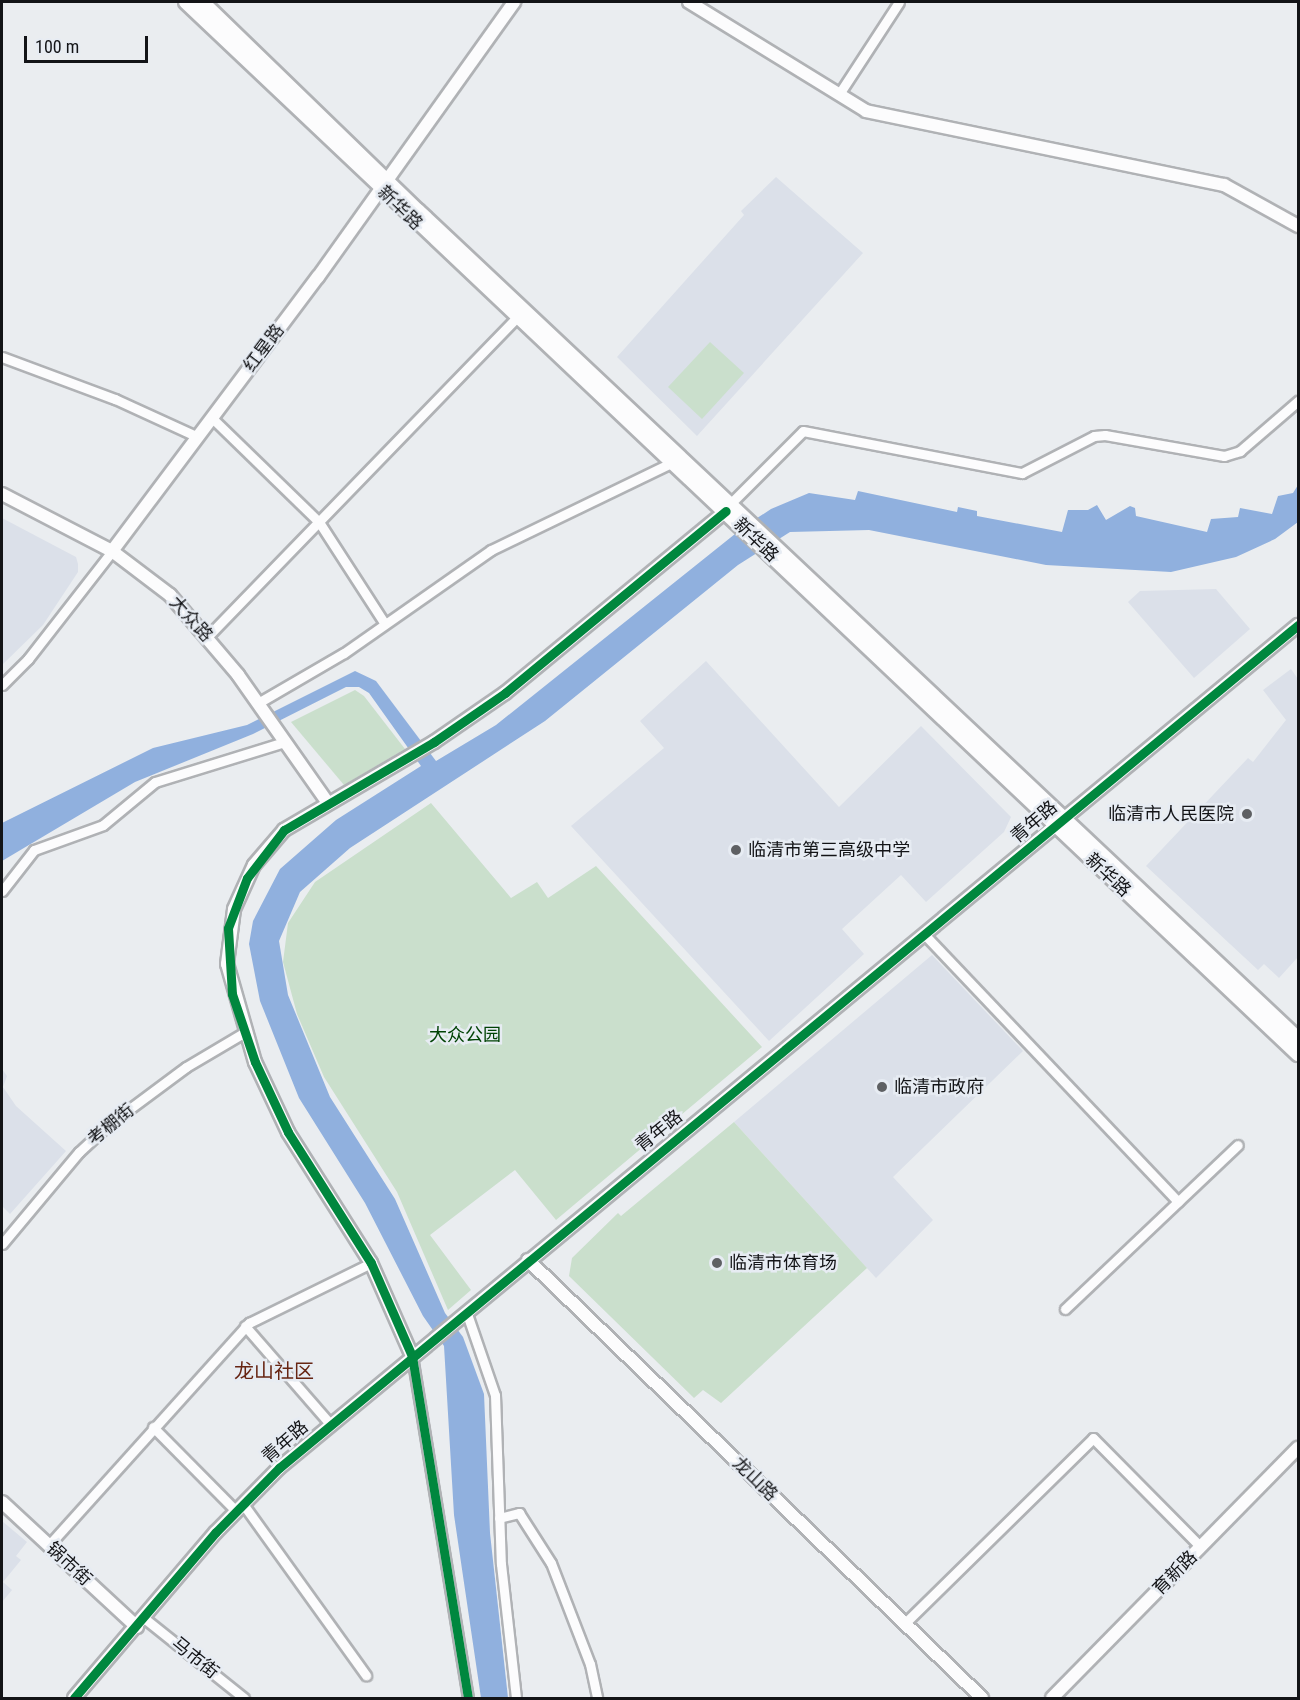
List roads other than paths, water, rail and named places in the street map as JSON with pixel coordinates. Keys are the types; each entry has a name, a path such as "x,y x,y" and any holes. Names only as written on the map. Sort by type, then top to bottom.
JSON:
{"main road":[{"name":"新华路","path":"186,2 773,548 1299,1054"},
{"name":"新华路","path":"202,2 516,318 673,462 733,511"},
{"name":"新华路","path":"1060,822 1299,1039"}],"street":[{"name":"红星路","path":"2,685 39,646 198,437 384,185 514,2"},
{"path":"689,2 866,111 1224,185 1299,226"},
{"path":"702,2 841,91 868,105 1226,178 1299,218"},
{"path":"841,91 899,2"},
{"path":"208,636 516,318"},
{"path":"2,357 115,399 198,437"},
{"path":"468,1698 412,1356 371,1263 288,1132 245,1032 227,964 234,909 265,851 284,830 434,741 505,693 733,511 803,431 1022,473 1094,436 1224,456 1240,451 1299,401"},
{"path":"212,418 319,522 386,624"},
{"path":"258,703 386,624 491,550 673,462"},
{"name":"大众路","path":"2,494 112,551 170,595 208,636 328,803"},
{"name":"青年路","path":"74,1698 240,1508 331,1425 466,1311 1299,625"},
{"path":"2,891 34,850 103,825 155,782 284,742"},
{"path":"924,934 1178,1202"},
{"name":"考棚街","path":"2,1244 78,1152 108,1125 186,1067 245,1032"},
{"path":"1065,1310 1238,1145"},
{"name":"龙山路","path":"528,1260 982,1698"},
{"path":"49,1545 245,1326 371,1263"},
{"path":"466,1311 495,1395 499,1518 516,1698"},
{"path":"245,1326 331,1425"},
{"path":"153,1427 240,1508 366,1675"},
{"path":"904,1624 1094,1438 1201,1547"},
{"name":"育新路","path":"1052,1698 1299,1448"},
{"name":"锅市街","path":"2,1502 140,1623"},
{"path":"499,1518 519,1513 551,1563 590,1664 597,1698"},
{"name":"马市街","path":"140,1623 244,1698"}],"water":[{"path":"1298,485 1298,522 1275,539 1236,557 1171,572 1046,565 869,530 790,532 738,565 545,721 350,848 300,892 279,941 288,995 330,1097 395,1199 445,1313 463,1337 484,1394 490,1533 508,1698 481,1698 454,1515 444,1346 423,1316 365,1203 299,1098 260,1001 249,944 253,921 280,869 336,820 421,766 369,693 359,687 346,687 253,734 135,782 2,861 2,823 153,748 247,725 355,671 376,681 436,761 496,725 745,526 771,509 809,493 855,500 858,491 957,512 958,507 977,511 977,516 1062,532 1068,510 1088,510 1097,505 1106,520 1130,506 1135,508 1136,516 1207,532 1211,519 1238,517 1240,508 1272,514 1278,496 1293,493"}],"place":[{"name":"临清市人民医院","path":"1247,814"},
{"name":"临清市第三高级中学","path":"736,850"},
{"name":"临清市政府","path":"882,1087"},
{"name":"临清市体育场","path":"717,1263"}],"district":[{"name":"龙山社区","path":"274,1371"}],"park label":[{"name":"大众公园","path":"465,1035"}]}
